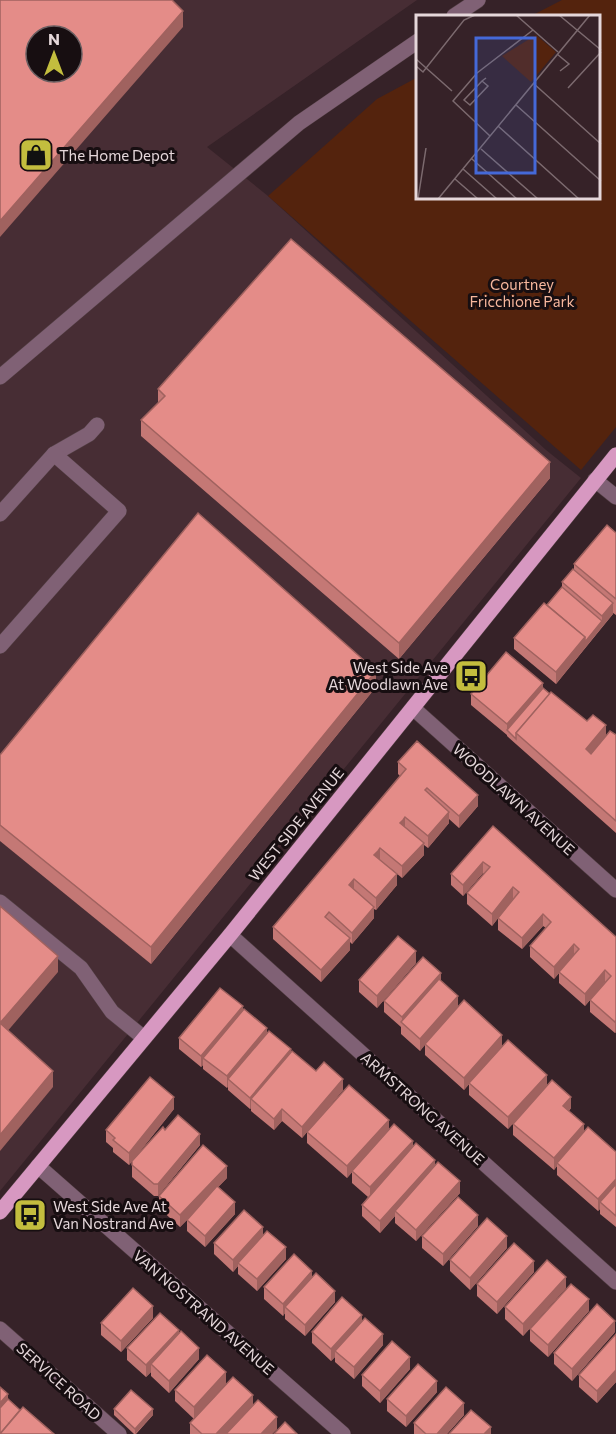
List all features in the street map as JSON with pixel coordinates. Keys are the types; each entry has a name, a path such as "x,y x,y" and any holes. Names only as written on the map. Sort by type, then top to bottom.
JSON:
{"main road":[{"name":"WEST SIDE AVENUE","path":"0,1212 230,935 616,455"}],"street":[{"path":"456,15 478,0"},
{"path":"0,377 299,123 416,42"},
{"path":"0,514 54,454 88,434 97,425"},
{"path":"0,646 119,511 54,454"},
{"path":"595,480 616,497"},
{"name":"WOODLAWN AVENUE","path":"413,708 616,890"},
{"path":"0,902 81,968 112,1012 144,1038"},
{"name":"ARMSTRONG AVENUE","path":"230,935 616,1282"},
{"name":"VAN NOSTRAND AVENUE","path":"38,1166 343,1434"},
{"name":"SERVICE ROAD","path":"0,1329 118,1434"}],"shaded area":[{"path":"0,0 417,0 207,147 268,196 546,450 581,478 0,1191"}],"green space":[{"name":"Courtney Fricchione Park","path":"562,0 616,0 616,427 581,470 268,196 377,99 416,78 416,200 601,200 601,15 533,15"}],"building":[{"name":"The Home Depot","path":"0,0 172,0 183,11 0,221"},
{"path":"291,239 550,462 399,643 141,420 165,396 158,389"},
{"path":"198,513 376,671 151,947 0,825 0,755"},
{"path":"607,525 616,533 616,599 574,564"},
{"path":"573,569 613,603 602,616 562,582"},
{"path":"562,587 602,621 585,642 585,637 547,605"},
{"path":"544,603 585,637 556,672 514,638"},
{"path":"506,652 543,683 507,724 471,694"},
{"path":"473,661 478,665 468,676 464,672"},
{"path":"543,688 550,694 516,733 516,739 507,730"},
{"path":"551,692 587,721 593,715 606,725 586,749 591,754 610,731 616,735 616,821 516,733"},
{"path":"417,741 478,795 459,816 427,788 425,790 449,812 428,836 405,817 400,823 424,843 402,866 380,848 374,855 397,874 376,898 354,879 349,885 374,907 352,933 329,912 325,917 350,938 321,970 273,927 406,769 398,762"},
{"path":"493,826 616,937 615,1022 590,1000 611,976 605,970 585,994 559,972 579,949 574,944 554,967 530,946 551,922 543,914 522,938 498,918 519,892 513,887 492,914 467,893 490,867 483,862 463,885 451,874"},
{"path":"0,906 58,956 0,1023"},
{"path":"398,936 416,951 377,996 359,980"},
{"path":"423,957 441,973 402,1017 384,1001"},
{"path":"439,979 458,996 420,1039 401,1022"},
{"path":"220,988 243,1006 201,1056 179,1038"},
{"path":"464,1000 502,1035 464,1078 425,1044"},
{"path":"244,1009 267,1028 227,1076 203,1058"},
{"path":"0,1023 53,1071 0,1135"},
{"path":"269,1031 291,1049 250,1098 228,1079"},
{"path":"508,1040 547,1075 508,1117 469,1083"},
{"path":"292,1051 316,1071 324,1062 343,1079 302,1127 282,1109 274,1119 251,1099"},
{"path":"150,1077 174,1097 129,1153 113,1140 115,1138 106,1130"},
{"path":"552,1080 571,1097 563,1106 584,1124 554,1158 513,1124"},
{"path":"349,1085 389,1120 347,1166 307,1132"},
{"path":"178,1115 200,1134 158,1184 154,1184 132,1165 132,1161 163,1127 165,1130"},
{"path":"394,1124 413,1141 370,1187 352,1171"},
{"path":"588,1127 616,1152 616,1179 598,1199 557,1163"},
{"path":"416,1143 435,1160 380,1221 362,1205"},
{"path":"203,1145 227,1166 180,1215 159,1196"},
{"path":"438,1162 460,1181 416,1230 395,1211"},
{"path":"616,1184 616,1216 600,1202"},
{"path":"217,1186 235,1202 205,1236 187,1220"},
{"path":"458,1197 478,1215 443,1254 422,1236"},
{"path":"244,1210 263,1227 233,1260 214,1243"},
{"path":"487,1218 507,1236 470,1278 450,1260"},
{"path":"267,1231 286,1247 257,1279 238,1263"},
{"path":"514,1243 534,1261 497,1302 477,1284"},
{"path":"294,1254 312,1271 283,1304 264,1287"},
{"path":"547,1260 566,1277 523,1324 505,1307"},
{"path":"316,1273 335,1291 305,1325 285,1307"},
{"path":"571,1284 589,1299 548,1345 530,1329"},
{"path":"133,1288 153,1306 121,1341 101,1323"},
{"path":"342,1297 362,1315 331,1349 312,1332"},
{"path":"597,1304 615,1321 572,1369 554,1353"},
{"path":"160,1313 179,1330 146,1365 127,1348"},
{"path":"365,1318 383,1334 354,1367 335,1351"},
{"path":"181,1331 199,1348 169,1381 151,1364"},
{"path":"616,1334 616,1370 597,1391 579,1375"},
{"path":"392,1341 410,1357 380,1391 362,1375"},
{"path":"207,1355 226,1372 194,1407 175,1390"},
{"path":"418,1364 437,1381 406,1416 387,1399"},
{"path":"233,1377 253,1395 216,1434 202,1434 190,1423"},
{"path":"0,1387 8,1394 0,1403"},
{"path":"446,1387 464,1403 437,1434 426,1434 414,1423"},
{"path":"131,1390 153,1409 135,1429 114,1409"},
{"path":"8,1399 20,1410 0,1434 0,1408"},
{"path":"258,1400 277,1417 261,1434 226,1434"},
{"path":"23,1407 54,1434 0,1434"},
{"path":"471,1410 491,1427 484,1434 449,1434"},
{"path":"285,1422 297,1434 274,1434"}],"place":[{"name":"The Home Depot","path":"36,155"},
{"name":"West Side Ave At Woodlawn Ave","path":"471,676"},
{"name":"West Side Ave At Van Nostrand Ave","path":"30,1215"}]}
